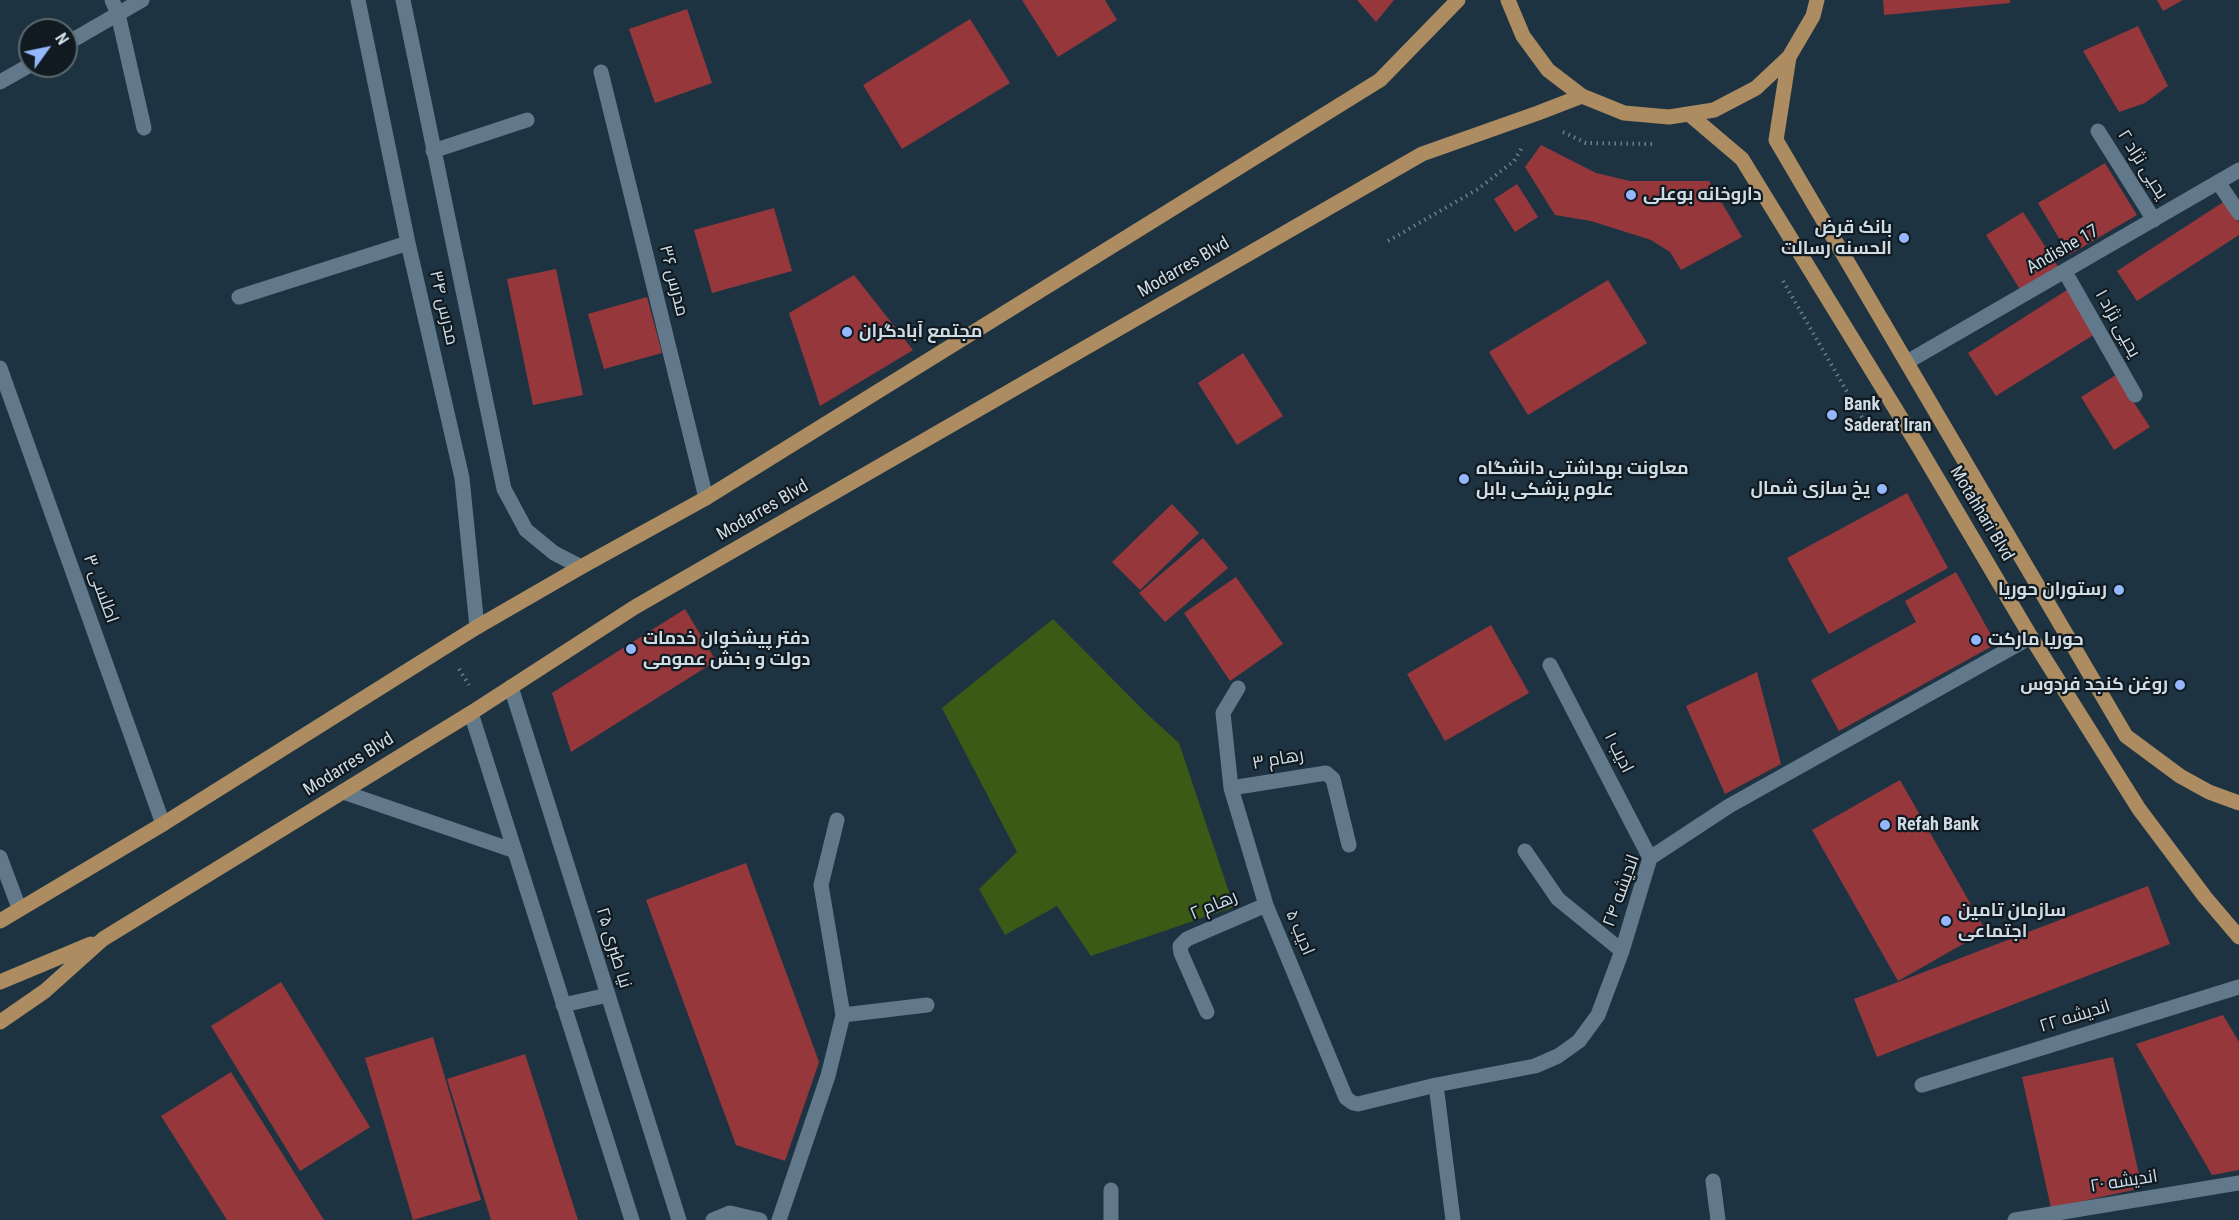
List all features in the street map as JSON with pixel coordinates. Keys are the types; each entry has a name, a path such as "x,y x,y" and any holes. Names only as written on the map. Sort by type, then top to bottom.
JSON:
{"main road":[{"path":"0,921 163,824 477,627 706,498 1380,80 1458,0"},
{"path":"1508,0 1522,36 1548,70 1582,96 1624,113 1669,117 1714,110 1756,88 1789,57 1813,16 1816,0"},
{"name":"Motahhari Blvd","path":"1789,57 1776,140 2126,736 2180,776 2209,792 2239,802"},
{"name":"Modarres Blvd","path":"0,1022 45,991 103,939 477,710 635,607 1422,154 1582,96"},
{"name":"Motahhari Blvd","path":"1689,114 1742,159 1917,444 2031,637 2139,809 2205,897 2239,937"},
{"path":"0,982 103,939"}],"street":[{"path":"78,35 115,7 142,0"},
{"name":"مدرس ۳۴","path":"358,0 408,243 462,478 477,627"},
{"name":"مدرس ۳۴","path":"403,0 504,489 526,530 554,553 581,567"},
{"path":"115,7 144,128"},
{"path":"0,82 18,72"},
{"name":"مدرس ۳۶","path":"601,72 706,498"},
{"path":"433,151 527,120"},
{"name":"یحیی نژاد ۲","path":"2098,131 2154,220"},
{"name":"Andishe 17","path":"1907,362 2239,170"},
{"path":"2218,182 2239,213"},
{"path":"239,297 408,243"},
{"name":"یحیی نژاد ۱","path":"2066,272 2135,395"},
{"name":"اطلسی ۳","path":"0,368 163,824"},
{"name":"اندیشه ۲۴","path":"1436,1085 1535,1066 1579,1041 1598,1015 1622,951 1650,858 1729,806 2031,637"},
{"name":"ادیب ۱","path":"1550,665 1650,858"},
{"name":"نیا طبری ۲۵","path":"511,687 679,1220"},
{"name":"ادیب ۵","path":"1238,688 1223,713 1232,788 1266,905 1346,1098 1358,1104 1436,1085"},
{"path":"477,710 515,851 632,1220"},
{"name":"رهام ۳","path":"1232,788 1319,772 1326,773 1332,779 1349,846"},
{"path":"343,792 515,851"},
{"path":"779,1220 828,1076 843,1015 821,885 837,820"},
{"path":"1525,851 1558,898 1622,951"},
{"path":"0,857 19,908"},
{"name":"رهام ۲","path":"1207,1012 1180,946 1187,939 1266,905"},
{"name":"اندیشه ۲۲","path":"1922,1085 2239,987"},
{"path":"563,1005 608,995"},
{"path":"843,1015 927,1005"},
{"path":"1436,1085 1453,1220"},
{"path":"1713,1181 1718,1220"},
{"name":"اندیشه ۲۰","path":"2015,1220 2239,1183"},
{"path":"1111,1190 1111,1220"},
{"path":"713,1220 730,1213 760,1220"}],"path":[{"path":"1388,241 1478,189 1514,161 1538,113 1557,129 1586,143 1656,144"},
{"path":"1780,275 1868,428"},
{"path":"446,648 477,710"}],"green space":[{"path":"1053,619 1179,743 1234,907 1091,956 1057,906 1005,935 979,889 1017,852 942,708"}],"building":[{"path":"1022,0 1105,0 1117,20 1058,57"},
{"path":"1357,0 1394,0 1376,22"},
{"path":"1883,0 2010,0 2010,3 1884,15"},
{"path":"2157,0 2183,0 2163,11"},
{"path":"687,9 712,83 655,103 629,29"},
{"path":"970,19 1010,83 902,149 863,85"},
{"path":"2138,26 2168,86 2145,103 2119,112 2083,51"},
{"path":"1541,145 1596,173 1630,181 1709,181 1742,237 1681,270 1670,252 1651,240 1591,221 1555,215 1525,167"},
{"path":"2105,163 2137,215 2069,255 2038,203"},
{"path":"1517,184 1538,217 1515,232 1494,199"},
{"path":"2225,201 2239,223 2239,235 2137,301 2117,271"},
{"path":"774,208 792,271 712,293 694,230"},
{"path":"2023,212 2059,268 2021,291 1986,235"},
{"path":"556,269 583,395 533,405 507,279"},
{"name":"مجتمع آبادگران","path":"854,275 913,350 820,406 789,313"},
{"path":"1608,280 1647,343 1528,415 1489,352"},
{"path":"2067,290 2095,334 1996,396 1968,353"},
{"path":"647,297 662,353 604,369 588,314"},
{"path":"1243,353 1283,416 1237,445 1198,383"},
{"path":"2116,375 2150,427 2114,450 2081,397"},
{"path":"1907,493 1948,568 1829,634 1787,558"},
{"path":"1172,504 1199,533 1140,590 1112,562"},
{"path":"1203,538 1228,568 1165,622 1139,593"},
{"path":"1956,572 1996,644 1839,731 1811,680 1916,622 1905,601"},
{"path":"1236,577 1283,644 1230,681 1184,613"},
{"path":"685,609 716,661 571,752 552,693"},
{"path":"1491,625 1529,693 1445,741 1407,674"},
{"path":"1757,672 1781,764 1725,794 1686,706"},
{"path":"1900,780 1986,931 1898,981 1812,830"},
{"path":"746,863 819,1062 785,1161 736,1145 646,900"},
{"path":"2148,886 2170,944 1877,1057 1854,999"},
{"path":"281,982 370,1127 300,1171 211,1026"},
{"path":"2223,1015 2239,1042 2239,1170 2212,1175 2136,1044"},
{"path":"433,1037 481,1200 413,1220 365,1058"},
{"path":"525,1054 578,1220 491,1220 447,1079"},
{"path":"2113,1057 2142,1188 2051,1208 2022,1077"},
{"path":"231,1072 324,1220 227,1220 161,1116"}],"place":[{"name":"داروخانه بوعلی","path":"1631,195"},
{"name":"بانک قرض الحسنه رسالت","path":"1904,238"},
{"name":"مجتمع آبادگران","path":"847,332"},
{"name":"Bank Saderat Iran","path":"1832,415"},
{"name":"معاونت بهداشتی دانشگاه علوم پزشکی بابل","path":"1464,479"},
{"name":"یخ سازی شمال","path":"1882,489"},
{"name":"رستوران حوریا","path":"2119,590"},
{"name":"حوریا مارکت","path":"1976,640"},
{"name":"دفتر پیشخوان خدمات دولت و بخش عمومی","path":"631,649"},
{"name":"روغن کنجد فردوس","path":"2180,685"},
{"name":"Refah Bank","path":"1885,825"},
{"name":"سازمان تامین اجتماعی","path":"1946,921"}]}
